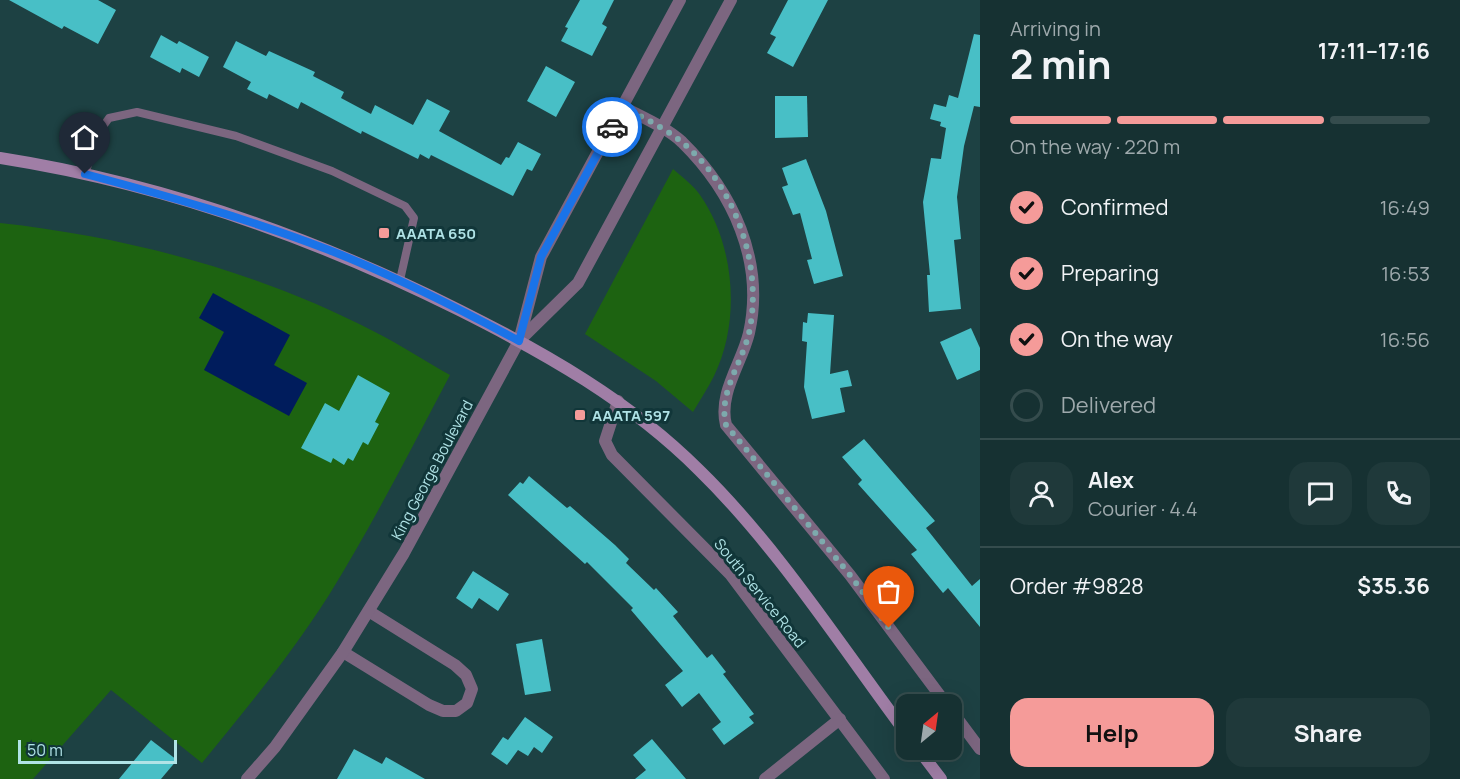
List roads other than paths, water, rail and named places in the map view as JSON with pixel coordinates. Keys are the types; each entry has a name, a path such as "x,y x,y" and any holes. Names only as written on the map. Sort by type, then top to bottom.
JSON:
{"main road":[{"path":"0,158 85,174 198,204 329,250 400,280 519,341 618,401 681,452 753,528 896,720"},
{"path":"927,760 941,779"}],"street":[{"name":"King George Boulevard","path":"247,779 275,747 344,652 404,553 519,341 541,257 680,0"},
{"name":"King George Boulevard","path":"519,341 578,283 731,0"},
{"path":"623,107 681,141 719,185 736,216 748,246 752,305 749,332 724,403 726,425 850,575 939,694"},
{"name":"South Service Road","path":"618,401 605,441 612,455 730,574 884,779"},
{"path":"344,652 429,705 443,711 456,711 467,703 472,689 466,675 455,665 370,612"},
{"path":"765,779 840,719"},
{"path":"962,725 980,749"}],"lane":[{"path":"85,174 99,132 109,117 137,112 236,136 332,171 405,206 414,218 400,280"}],"place":[{"name":"AAATA 650","path":"384,233"},
{"name":"AAATA 597","path":"580,415"}]}
